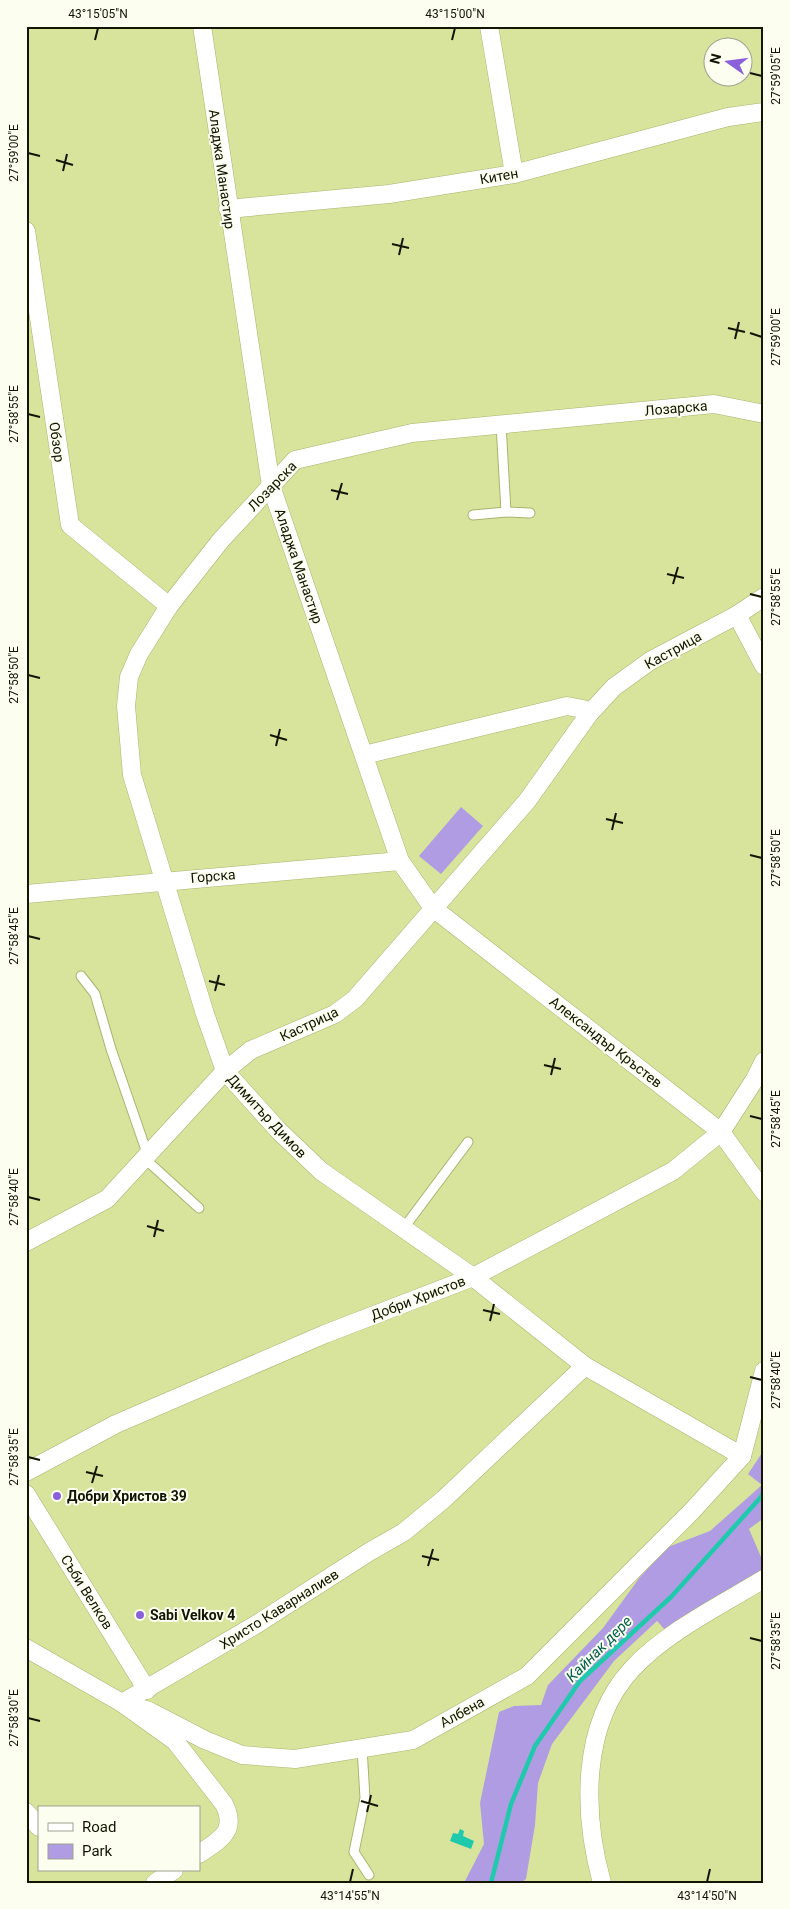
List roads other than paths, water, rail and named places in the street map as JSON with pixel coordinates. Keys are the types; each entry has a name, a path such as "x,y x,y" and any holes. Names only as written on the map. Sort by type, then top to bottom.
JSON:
{"street":[{"name":"Аладжа Манастир","path":"202,26 228,209 272,486 400,861 433,908"},
{"path":"489,26 514,174"},
{"name":"Китен","path":"228,209 388,194 514,174 728,117 764,112"},
{"name":"Обзор","path":"26,231 70,525 170,606"},
{"name":"Лозарска","path":"164,880 132,775 126,706 129,677 139,654 170,606 221,540 295,460 412,433 501,424 714,404 764,414"},
{"name":"Кастрица","path":"26,1242 106,1199 225,1071 251,1050 335,1014 355,999 527,801 589,714 614,687 650,662 737,616 764,597"},
{"path":"737,616 764,666"},
{"path":"364,755 567,706 583,709 589,714"},
{"name":"Горска","path":"26,894 164,880 400,861"},
{"name":"Димитър Димов","path":"164,880 225,1071 279,1131 321,1171 473,1277 585,1366 742,1456"},
{"name":"Александър Кръстев","path":"433,908 721,1132 764,1192"},
{"name":"Добри Христов","path":"26,1472 116,1424 325,1334 473,1277 673,1171 721,1132 755,1079 764,1061"},
{"name":"Христо Каварналиев","path":"122,1703 147,1690 404,1532 444,1499 585,1366"},
{"name":"Албена","path":"26,1648 122,1703 149,1711 205,1740 242,1755 295,1759 413,1740 527,1676 692,1510 742,1456 764,1371"},
{"name":"Съби Велков","path":"26,1494 147,1690"},
{"path":"602,1883 591,1822 589,1776 596,1736 609,1702 631,1670 656,1647 764,1579"},
{"path":"122,1703 175,1741 224,1804 230,1815 229,1826 222,1838 200,1853"},
{"path":"26,1812 38,1826"},
{"path":"156,1883 171,1872"}],"lane":[{"path":"501,424 506,512"},
{"path":"473,515 506,512 530,513"},
{"path":"82,976 95,994 145,1155 199,1208"},
{"path":"403,1229 468,1142"},
{"path":"362,1748 364,1798 354,1852 369,1874"}],"water":[{"path":"460,1829 464,1831 463,1836 474,1841 471,1849 450,1841 453,1833 458,1834"}],"waterway":[{"name":"Кайнак дере","path":"491,1883 511,1804 535,1746 580,1681 671,1597 761,1497 764,1491"}],"place":[{"name":"Добри Христов 39","path":"57,1496"},
{"name":"Sabi Velkov 4","path":"140,1615"}]}
